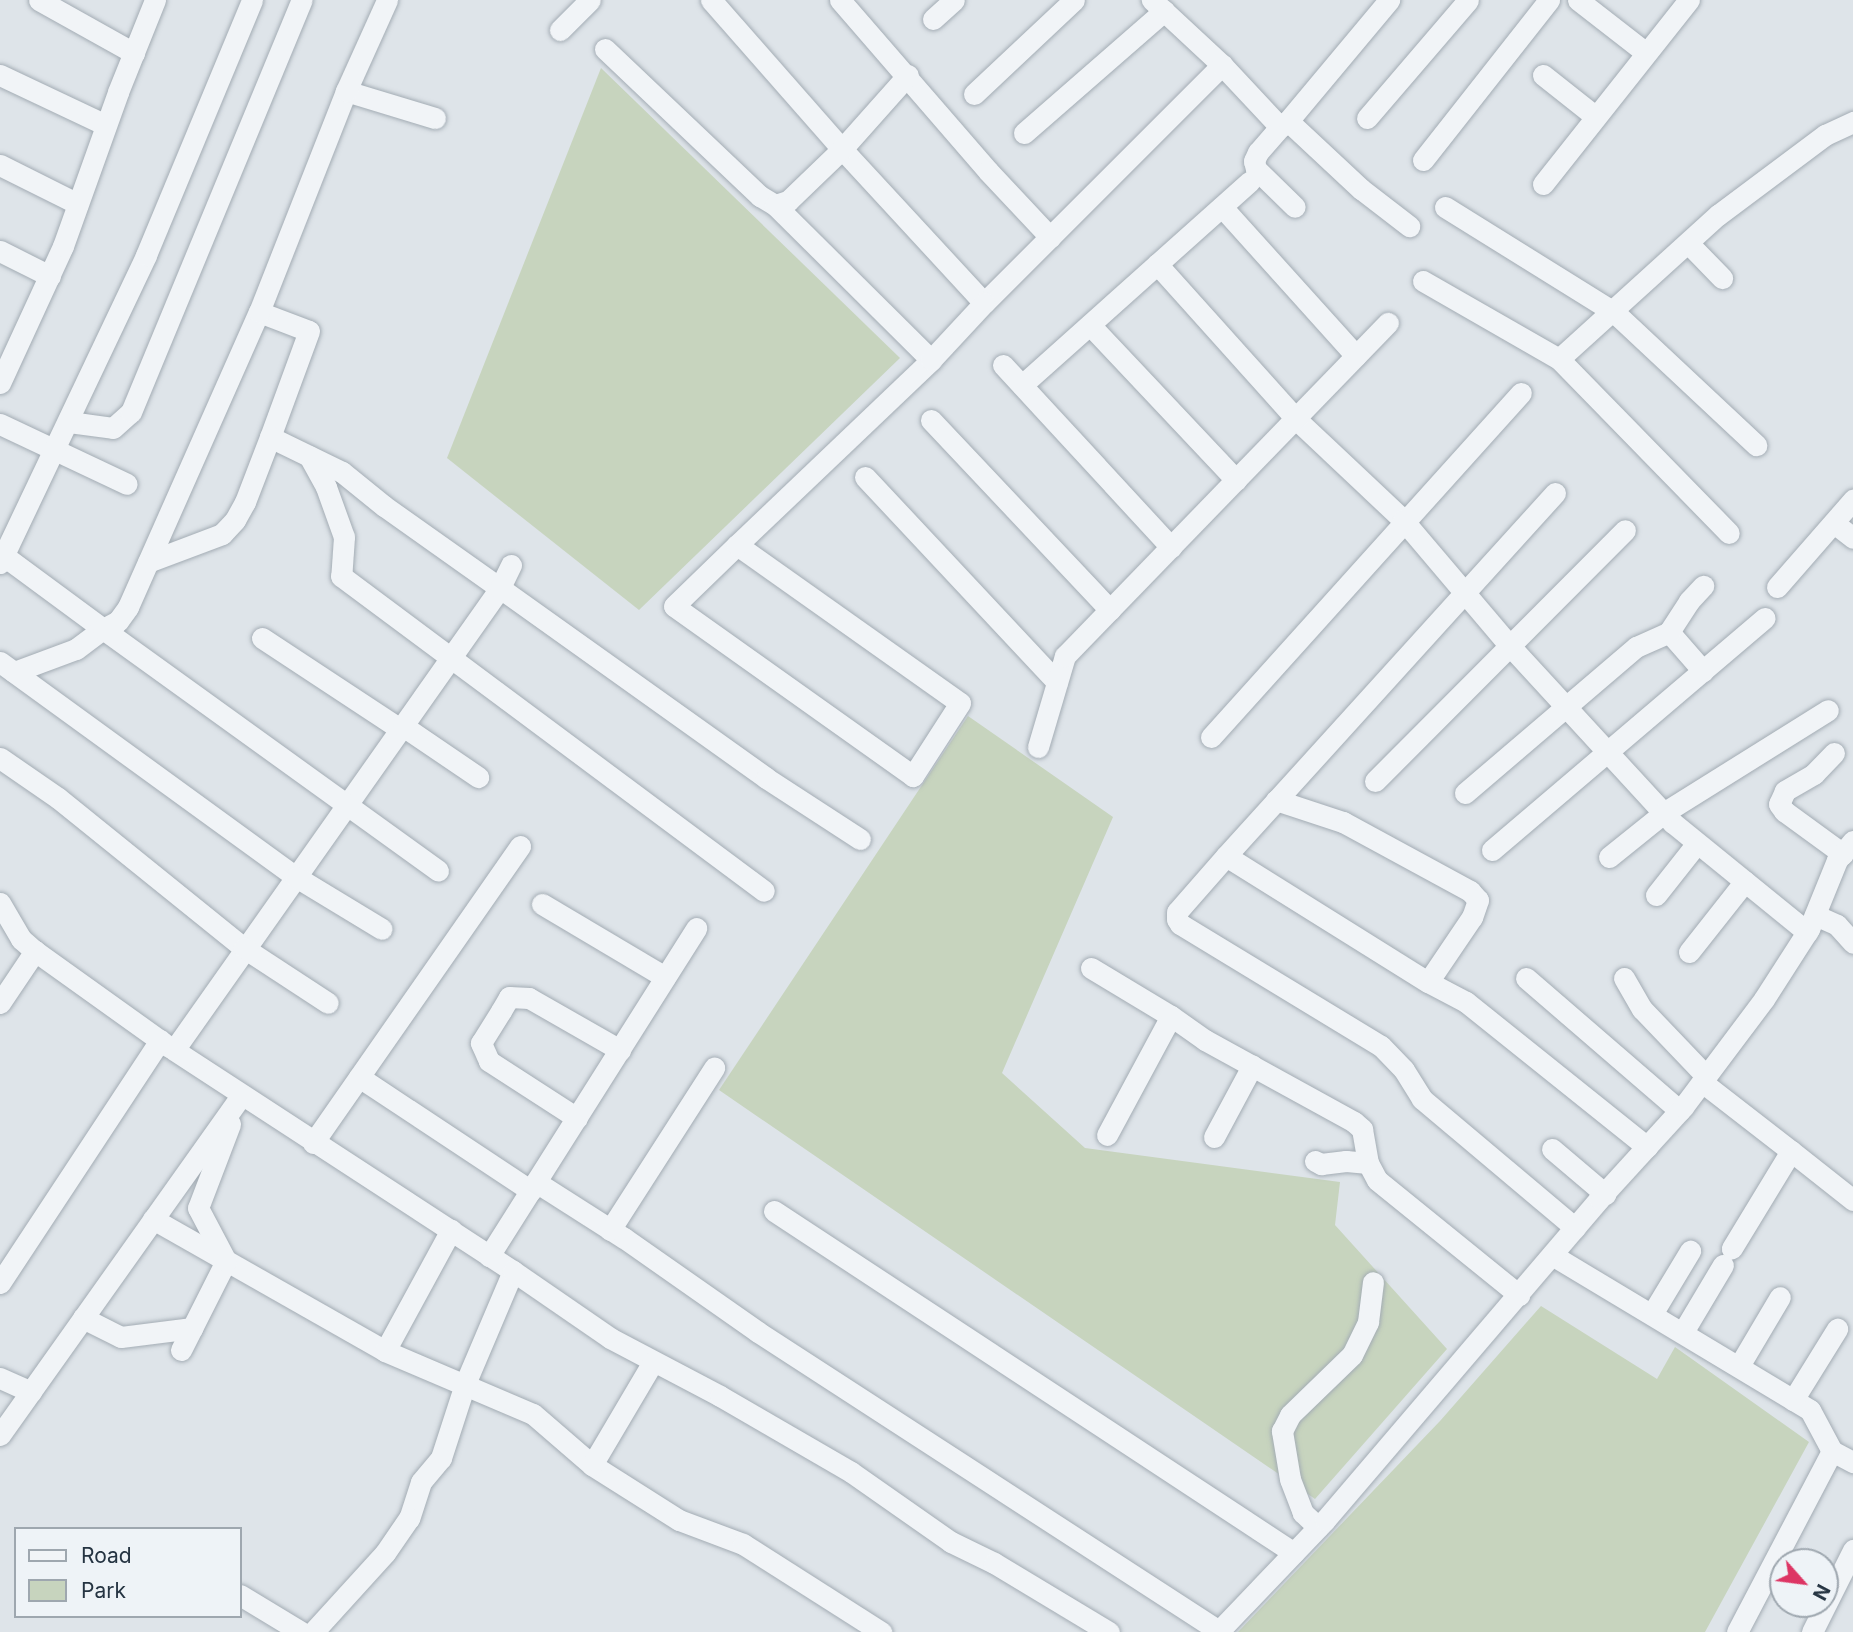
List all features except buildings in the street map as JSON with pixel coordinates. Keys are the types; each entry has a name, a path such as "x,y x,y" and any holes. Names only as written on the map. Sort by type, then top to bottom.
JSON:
{"street":[{"path":"38,0 64,6 134,52"},
{"path":"0,383 9,338 50,276 155,0"},
{"path":"252,0 146,255 69,422 2,558 438,871"},
{"path":"69,422 113,428 131,412 302,0"},
{"path":"7,667 76,649 118,621 128,607 259,312 346,91 387,0"},
{"path":"560,30 590,0"},
{"path":"711,0 842,149 984,303"},
{"path":"841,0 988,170 1050,237"},
{"path":"933,19 954,0"},
{"path":"974,94 1074,0"},
{"path":"1295,207 1256,169 1254,161 1258,152 1389,0"},
{"path":"1367,118 1468,0"},
{"path":"1423,160 1549,0"},
{"path":"1578,0 1646,53"},
{"path":"1543,184 1689,0"},
{"path":"1024,133 1158,5 1284,124 1409,226"},
{"path":"606,49 760,196 775,205 931,360"},
{"path":"737,545 960,703 913,776 674,606 737,545 931,360 984,303 1222,65"},
{"path":"0,75 106,125"},
{"path":"775,205 788,201 842,149 908,75"},
{"path":"1543,75 1595,116"},
{"path":"346,91 435,118"},
{"path":"1559,359 1718,215 1825,135 1853,122"},
{"path":"0,165 78,204"},
{"path":"1022,385 1249,182"},
{"path":"1222,207 1356,356"},
{"path":"1445,207 1614,312 1756,444"},
{"path":"1688,243 1722,278"},
{"path":"0,251 50,276"},
{"path":"1157,264 1296,419 1403,520 1462,593 1607,753 1665,812 1745,881 1811,924 1837,925 1853,943"},
{"path":"1423,281 1559,359 1729,533"},
{"path":"148,562 222,534 235,520 245,502 309,331 259,312"},
{"path":"1038,747 1065,656 1388,323"},
{"path":"1090,325 1236,480"},
{"path":"1003,365 1171,547"},
{"path":"1211,737 1403,520 1521,393"},
{"path":"931,420 1110,610"},
{"path":"0,424 127,484"},
{"path":"270,437 342,472 384,506 766,778 860,839"},
{"path":"309,456 326,487 344,537 341,576 764,891"},
{"path":"865,477 1057,682"},
{"path":"1555,493 1177,912 1180,924 1381,1046 1404,1070 1422,1100 1575,1228"},
{"path":"1777,587 1853,500"},
{"path":"1834,523 1853,538"},
{"path":"1374,781 1625,530"},
{"path":"0,1283 167,1045 296,877 500,588 511,565"},
{"path":"1465,793 1636,648 1669,632 1703,586"},
{"path":"1492,850 1765,618"},
{"path":"1669,632 1703,671"},
{"path":"262,638 478,777"},
{"path":"7,667 296,877 382,929"},
{"path":"1609,857 1665,812 1828,710"},
{"path":"359,1077 533,1186 610,1230 758,1332 1218,1631 1318,1527 1575,1228 1680,1111 1764,999 1811,924 1848,847 1784,811 1779,804 1785,791 1814,774 1834,752"},
{"path":"0,758 58,798 244,948 328,1003"},
{"path":"1276,800 1343,821 1470,891 1478,900 1472,917 1427,982"},
{"path":"1656,895 1697,842"},
{"path":"313,1143 520,846"},
{"path":"1226,856 1427,982 1466,1002 1492,1020 1647,1147"},
{"path":"1689,953 1745,881"},
{"path":"0,903 15,928 35,951 241,1096 451,1230 610,1338 720,1396 851,1472 951,1542 994,1563 1108,1632"},
{"path":"542,904 665,977"},
{"path":"0,944 15,928"},
{"path":"489,1256 696,928"},
{"path":"0,1003 35,951"},
{"path":"1091,968 1171,1016 1205,1040 1354,1122 1362,1129 1368,1163 1377,1180 1519,1294"},
{"path":"1527,978 1680,1111"},
{"path":"1624,978 1642,1009 1704,1079 1853,1200"},
{"path":"576,1118 489,1061 481,1043 509,997 529,998 620,1050"},
{"path":"1107,1135 1171,1016"},
{"path":"1214,1137 1252,1066"},
{"path":"610,1230 714,1068"},
{"path":"0,1435 241,1096"},
{"path":"226,1261 198,1208 241,1096"},
{"path":"1552,1149 1605,1194"},
{"path":"1684,1332 1791,1151"},
{"path":"1315,1161 1321,1164 1346,1160 1368,1163"},
{"path":"774,1211 1294,1553"},
{"path":"153,1219 385,1351 533,1414 592,1465 678,1520 743,1544 881,1632"},
{"path":"385,1351 451,1230"},
{"path":"1652,1314 1689,1251"},
{"path":"1552,1255 1811,1410 1832,1451 1853,1462"},
{"path":"181,1350 226,1261"},
{"path":"313,1632 385,1553 409,1518 421,1482 441,1458 465,1384 513,1271"},
{"path":"1318,1527 1303,1513 1294,1490 1282,1432 1290,1415 1352,1355 1368,1322 1373,1282"},
{"path":"1739,1366 1780,1297"},
{"path":"83,1318 121,1337 192,1328"},
{"path":"1793,1400 1837,1329"},
{"path":"592,1465 653,1363"},
{"path":"0,1378 31,1392"},
{"path":"1737,1632 1832,1451"},
{"path":"1812,1632 1853,1550"},
{"path":"242,1596 301,1632"}],"green space":[{"path":"601,68 900,358 639,610 447,458"},
{"path":"968,716 1113,817 1002,1073 1085,1148 1340,1182 1335,1225 1447,1349 1315,1499 719,1090"},
{"path":"1541,1306 1657,1379 1675,1347 1809,1442 1705,1632 1238,1632 1440,1421"}]}
